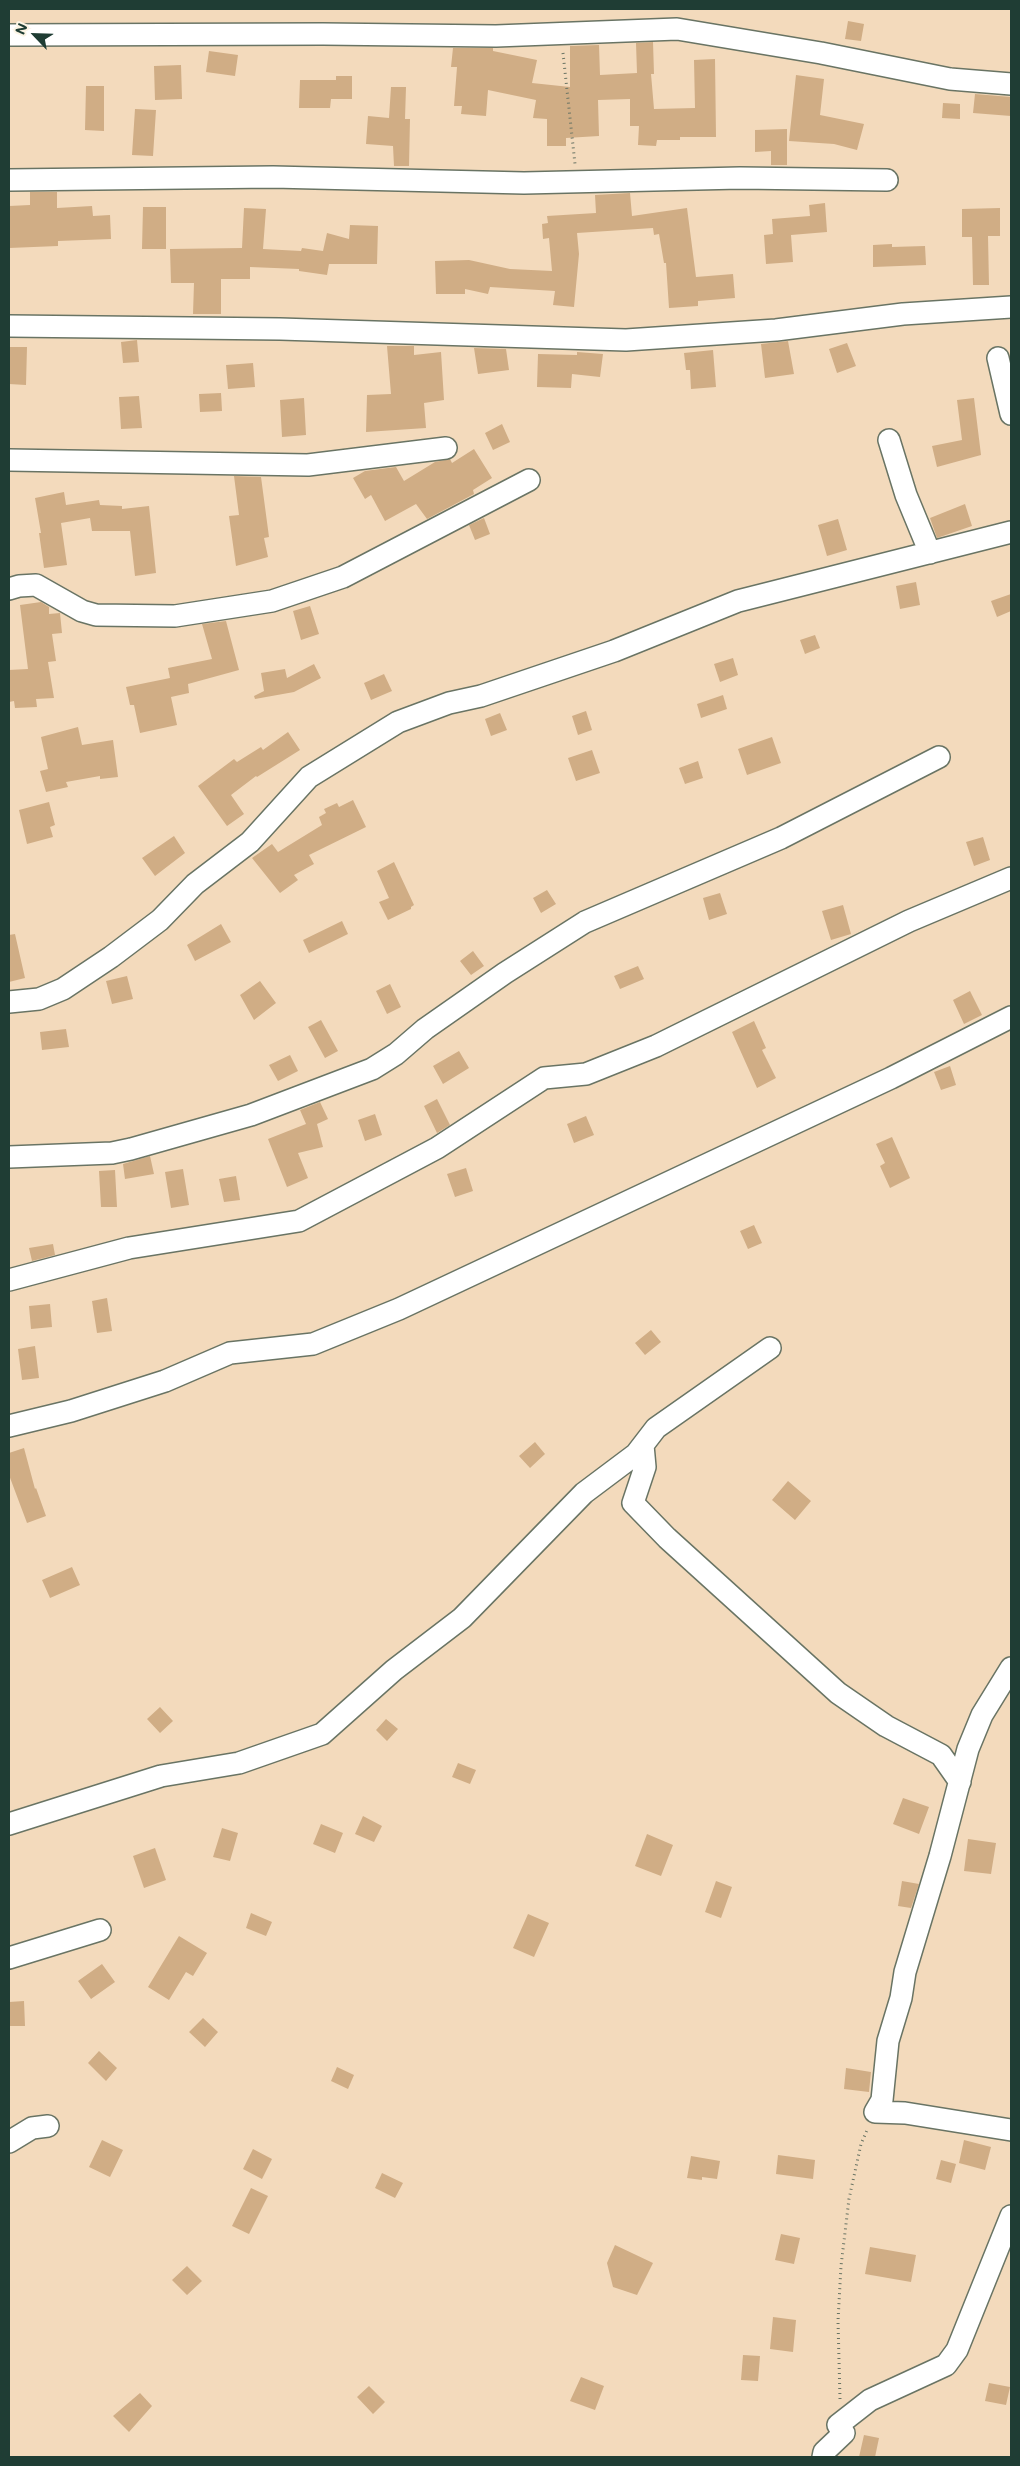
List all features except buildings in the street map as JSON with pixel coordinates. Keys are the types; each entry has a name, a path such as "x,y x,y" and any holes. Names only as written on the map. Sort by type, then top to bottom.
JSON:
{"street":[{"path":"9,35 323,34 496,36 560,32 677,29 820,53 950,79 1011,84"},
{"path":"9,180 273,177 524,183 740,178 887,180"},
{"path":"9,326 280,330 626,340 776,330 903,314 1011,308"},
{"path":"998,358 1011,414"},
{"path":"889,440 906,495 930,553"},
{"path":"9,460 308,464 446,448"},
{"path":"9,589 19,586 36,585 82,612 96,615 175,616 272,601 344,577 530,480"},
{"path":"9,1002 39,999 62,989 111,957 160,920 195,884 250,842 309,777 398,722 449,703 481,696 614,651 738,601 1011,532"},
{"path":"9,1157 112,1153 131,1149 258,1113 372,1069 396,1054 426,1030 506,973 586,922 781,838 939,757"},
{"path":"9,1280 129,1248 299,1221 437,1148 544,1078 586,1074 656,1046 909,921 1011,878"},
{"path":"9,1426 71,1411 165,1381 230,1353 313,1344 399,1309 874,1086 1011,1017"},
{"path":"9,1824 161,1776 239,1763 322,1734 394,1670 462,1618 584,1493 636,1454 656,1428 770,1348"},
{"path":"642,1445 645,1467 633,1503 667,1538 838,1692 886,1726 941,1756 960,1782"},
{"path":"1011,1668 982,1715 968,1749 948,1819 924,1916 905,1972 901,1998 888,2041 882,2100 875,2112 905,2113 1011,2130"},
{"path":"9,1958 100,1930"},
{"path":"9,2142 32,2128 48,2126"},
{"path":"823,2457 824,2452 844,2433 838,2425 870,2400 946,2365 957,2350 1011,2216"}],"path":[{"path":"560,32 577,182"},
{"path":"838,2425 831,2418 840,2399 838,2321 841,2266 849,2199 861,2144 875,2112"}]}
